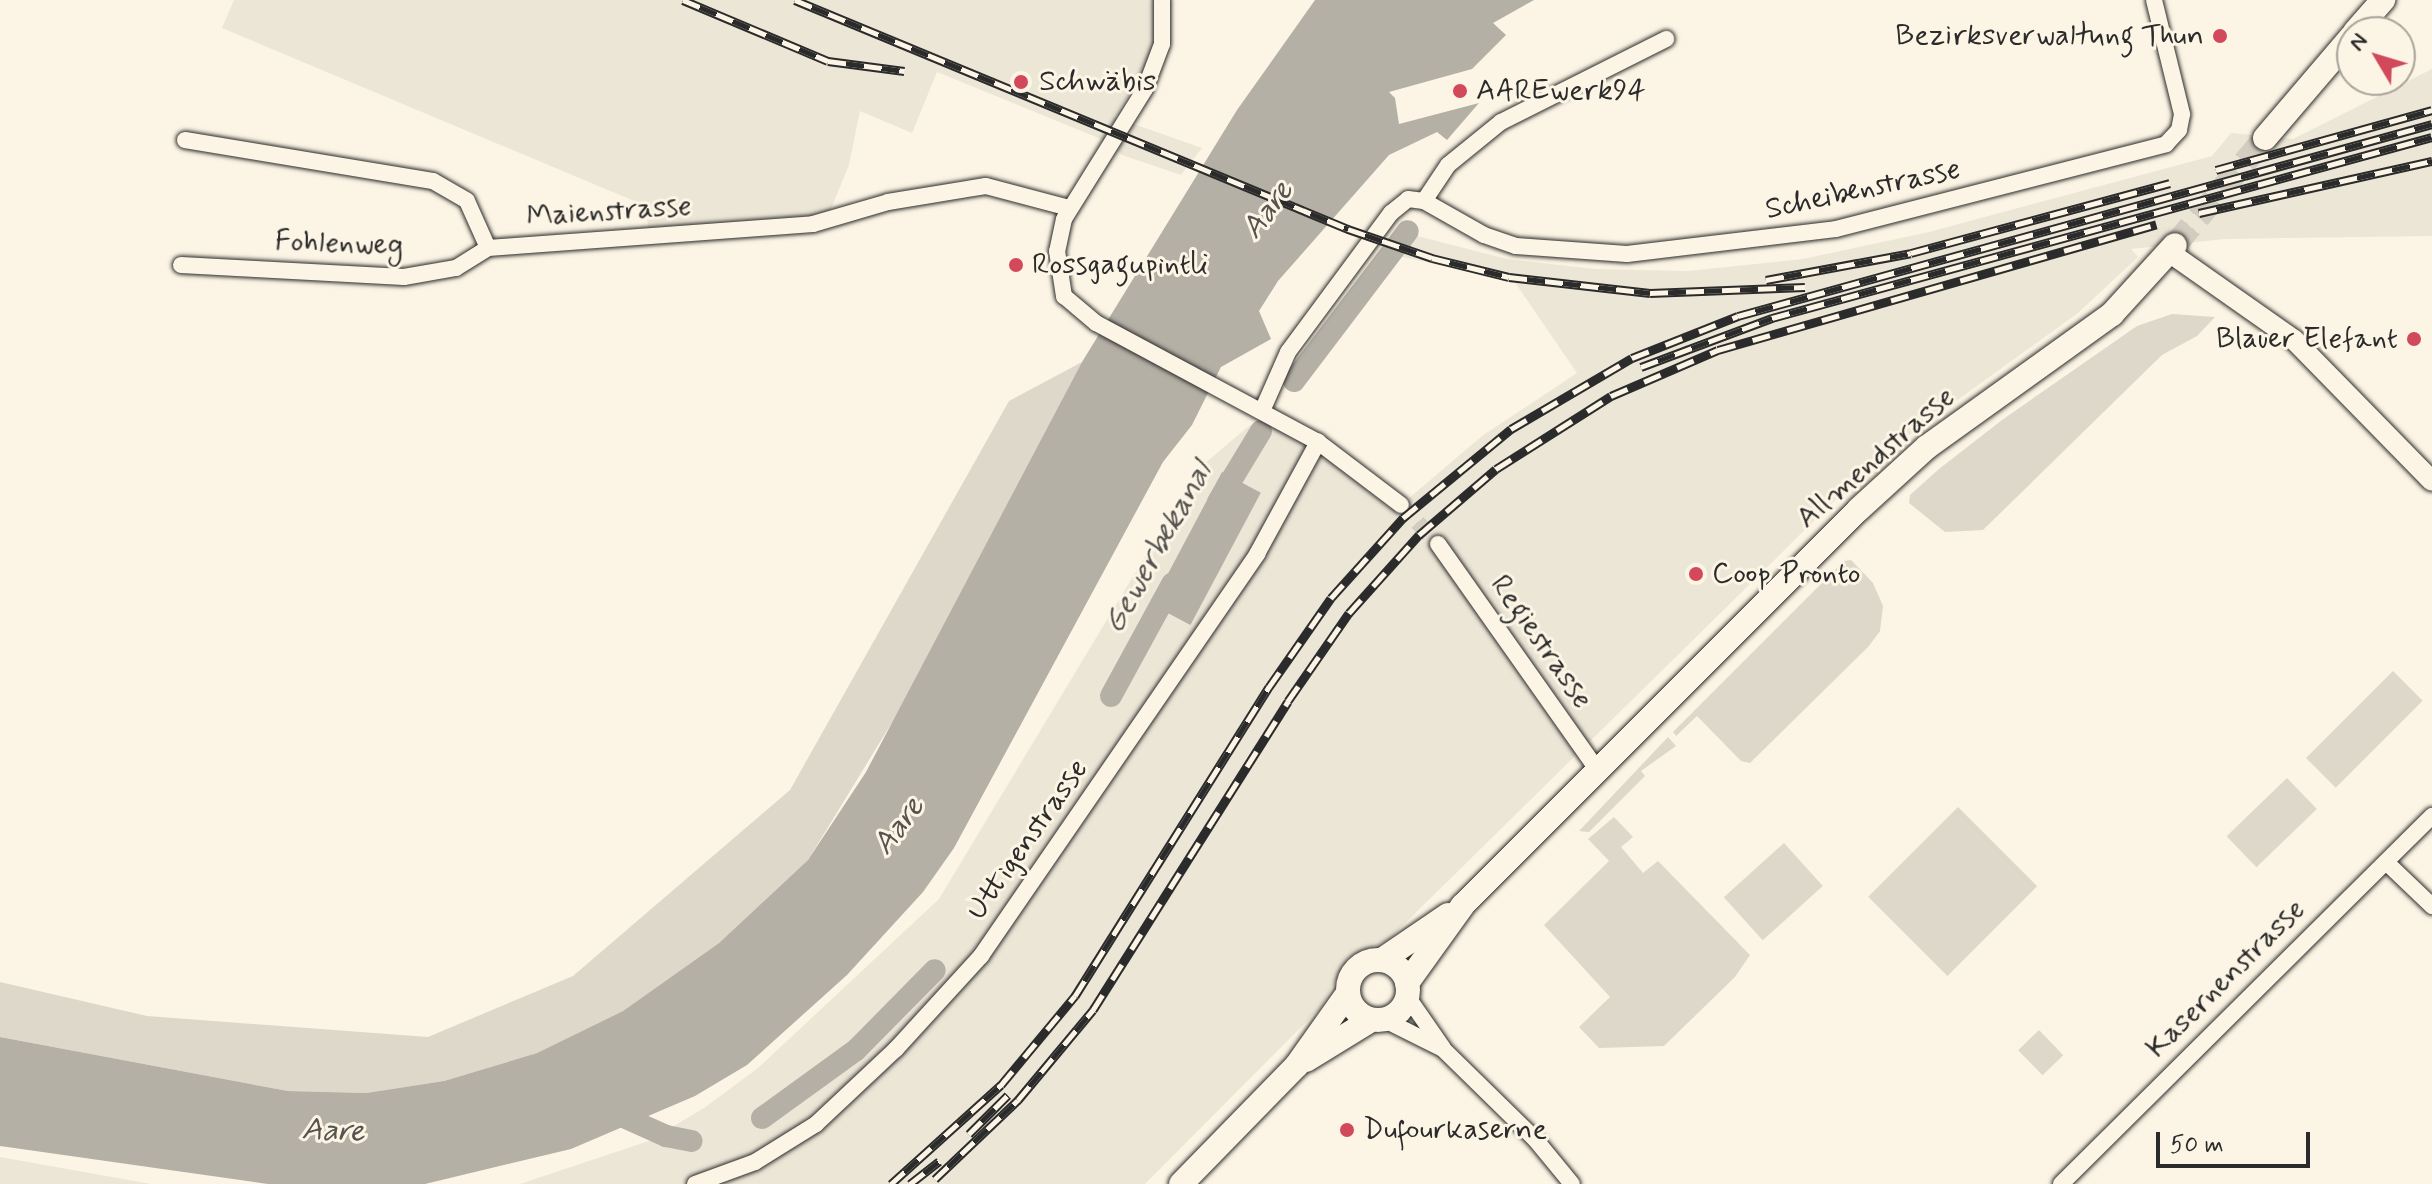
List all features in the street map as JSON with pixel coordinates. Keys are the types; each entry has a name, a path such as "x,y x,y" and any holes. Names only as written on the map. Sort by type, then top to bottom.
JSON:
{"main road":[{"path":"2369,16 2383,0"},
{"path":"2265,138 2336,55"},
{"name":"Allmendstrasse","path":"1382,960 1463,905 1912,460 2112,314 2172,249"},
{"name":"Allmendstrasse","path":"1407,989 1463,905"},
{"path":"1181,1184 1297,1065 1348,993 1357,969 1382,960 1398,968 1407,989 1402,1009 1297,1065"},
{"path":"1348,993 1357,1013 1378,1020"}],"street":[{"path":"1162,0 1162,44 1145,89 1069,208 1057,251 1061,287 1072,306 1096,323 1318,442 1401,505"},
{"name":"Scheibenstrasse","path":"1424,201 1516,246 1627,254 1836,229 2160,146 2176,136 2182,114 2154,0"},
{"path":"1262,411 1288,352 1391,213 1408,199 1424,201 1448,165 1501,122 1666,39"},
{"name":"Maienstrasse","path":"185,140 433,181 467,201 488,248 813,224 888,202 986,186 1069,208"},
{"name":"Fohlenweg","path":"181,265 404,277 456,268 488,248"},
{"path":"2172,249 2294,340 2432,481"},
{"name":"Uttigenstrasse","path":"695,1184 755,1162 816,1124 896,1049 981,956 1243,575 1318,442"},
{"name":"Regiestrasse","path":"1438,544 1598,771"},
{"name":"Kasernenstrasse","path":"2061,1184 2432,816"},
{"path":"2386,862 2432,906"},
{"path":"1407,989 1443,1049 1535,1139 1572,1184"},
{"path":"1378,1020 1443,1049"}],"shaded area":[{"path":"234,0 1162,0 1162,44 1114,117 1202,148 1181,175 1122,155 1101,139 937,72 912,133 860,111 849,165 826,221 649,239 646,206 222,28"},
{"path":"2432,69 2432,236 2225,239 2131,249 2138,257 2078,313 1880,456 1387,941 1348,957 1321,1007 1145,1184 520,1184 649,1141 704,1108 758,1068 939,899 1197,470 1250,425 1279,419 1401,505 1482,436 1577,373 1514,281 1398,256 1413,235 1507,259 1595,269 1688,271 1803,259 1929,232 2212,156 2231,133 2293,139 2378,96 2416,96 2416,77"},
{"path":"2172,314 2215,317 2197,336 2162,355 1983,530 1945,532 1909,503 1910,495 1939,469 2002,420 2137,326"},
{"path":"1082,362 913,688 808,860 719,943 623,1011 537,1053 444,1081 366,1093 288,1091 0,1037 0,982 147,1016 428,1037 573,976 790,790 1009,401"},
{"path":"1851,560 1873,583 1883,606 1880,631 1869,646 1750,763 1741,761 1697,716 1676,736 1673,732 1844,561"},
{"path":"2393,671 2423,701 2336,788 2306,758"},
{"path":"1668,737 1676,746 1641,771 1645,776 1589,832 1579,831"},
{"path":"2287,778 2317,809 2256,867 2227,836"},
{"path":"1958,807 2037,886 1947,976 1868,897"},
{"path":"1614,817 1633,837 1621,847 1643,873 1658,861 1750,955 1735,977 1664,1046 1599,1048 1579,1027 1610,997 1544,925 1609,861 1588,839"},
{"path":"1784,843 1823,886 1763,940 1724,897"},
{"path":"2039,1030 2063,1055 2042,1075 2018,1050"},
{"path":"0,1157 151,1184 0,1184"}],"water":[{"name":"Aare","path":"1315,0 1534,0 1493,23 1506,35 1472,69 1389,92 1395,98 1399,124 1479,103 1447,140 1437,132 1389,155 1278,281 1259,311 1271,339 1221,367 1192,425 1163,462 954,848 923,892 847,975 747,1065 695,1096 571,1149 425,1184 268,1184 0,1146 0,1037 288,1091 366,1093 444,1081 537,1053 623,1011 719,943 808,860 866,772 1082,362 1237,110"},
{"path":"1222,472 1261,493 1190,625 1152,604"}],"waterway":[{"name":"Gewerbekanal","path":"1294,381 1408,231"},
{"name":"Gewerbekanal","path":"1218,502 1261,431"},
{"name":"Gewerbekanal","path":"1111,696 1172,584"},
{"name":"Gewerbekanal","path":"762,1118 856,1050 935,970"},
{"name":"Gewerbekanal","path":"608,1110 666,1136 692,1141"}],"tunnel":[{"path":"2175,245 2265,138"},
{"path":"1401,505 1438,544"}],"railway":[{"path":"683,0 828,61 904,71"},
{"path":"795,0 1348,229 1432,258 1509,277 1650,293 1805,287"},
{"path":"2216,170 2432,110"},
{"path":"891,1184 1001,1085 1075,996 1269,687 1331,598 1403,518 1511,429 1632,358 1738,316 2432,124"},
{"path":"1641,367 1772,318 2432,137"},
{"path":"2199,213 2432,161"},
{"path":"1766,280 1911,253 2170,183"},
{"path":"935,1179 1018,1100 1093,1010 1288,701 1349,613 1419,535 1496,469 1611,396 1718,350 2156,224"},
{"path":"969,1134 1008,1095"},
{"path":"910,1184 939,1161"}],"place":[{"name":"Bezirksverwaltung Thun","path":"2220,36"},
{"name":"Schwäbis","path":"1021,82"},
{"name":"AAREwerk94","path":"1460,91"},
{"name":"Rossgagupintli","path":"1016,265"},
{"name":"Blauer Elefant","path":"2414,339"},
{"name":"Coop Pronto","path":"1696,574"},
{"name":"Dufourkaserne","path":"1347,1130"}]}
